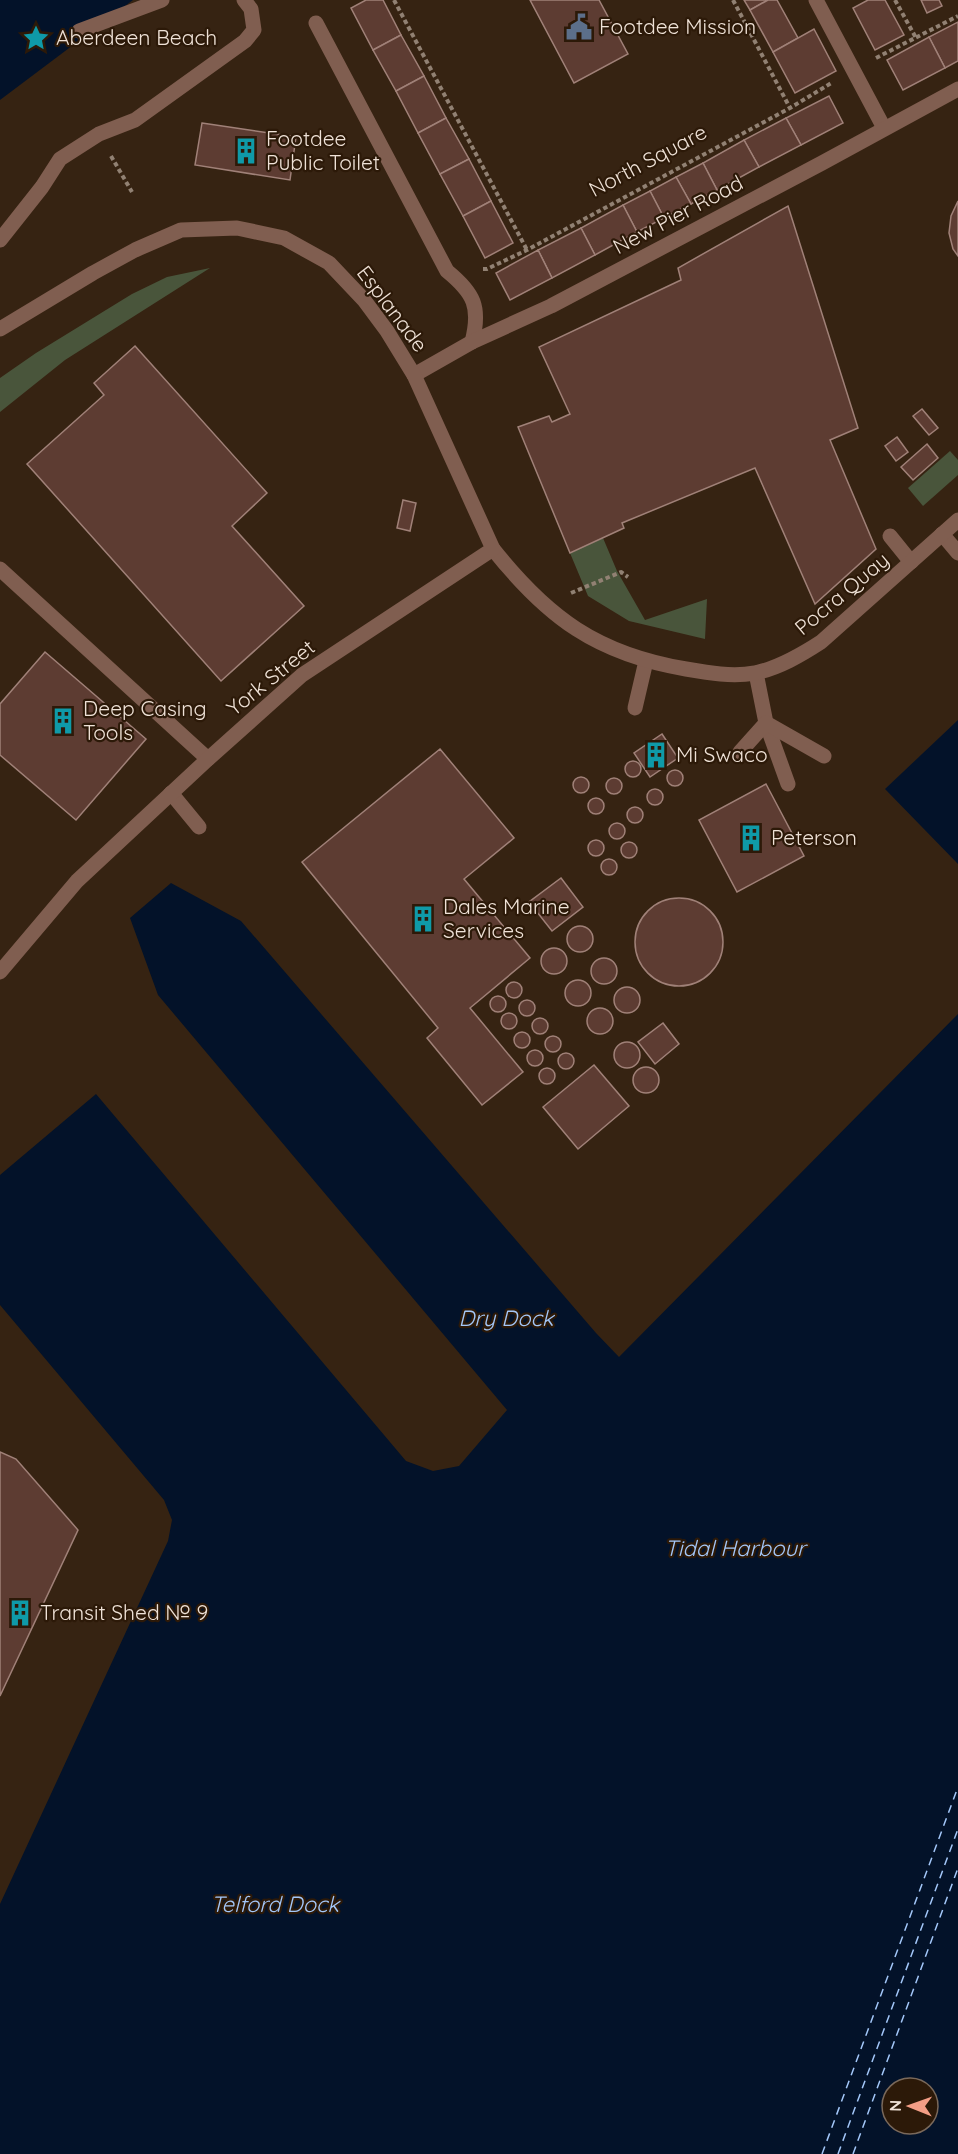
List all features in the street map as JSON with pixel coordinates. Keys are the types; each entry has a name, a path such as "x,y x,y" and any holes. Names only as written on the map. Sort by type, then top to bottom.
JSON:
{"street":[{"path":"79,31 162,0"},
{"path":"0,240 42,187 60,159 99,134 135,120 245,41 254,30 251,9 244,0"},
{"path":"816,0 884,128"},
{"path":"316,23 447,270 465,285 471,295 476,324 472,342"},
{"name":"New Pier Road","path":"414,375 472,342 551,306 958,89"},
{"name":"Esplanade","path":"0,329 135,250 181,230 237,228 284,238 329,263 364,300 387,331 414,375 493,549"},
{"name":"Pocra Quay","path":"493,549 515,577 543,605 599,643 646,661 714,674 736,675 756,673 799,656 822,642 958,520"},
{"path":"942,534 958,553"},
{"path":"890,536 911,562"},
{"name":"York Street","path":"0,972 78,881 208,759 302,675 493,549"},
{"path":"0,569 208,759"},
{"path":"635,708 646,661"},
{"path":"756,673 766,723 788,784"},
{"path":"740,752 766,723"},
{"path":"766,723 824,756"},
{"path":"171,794 199,827"}],"path":[{"path":"394,0 527,250"},
{"path":"733,0 790,108"},
{"path":"895,0 916,38"},
{"name":"North Square","path":"447,270 487,269 527,250 790,108 853,70 958,16"},
{"path":"99,134 132,192"},
{"path":"543,605 621,572 628,577"}],"green space":[{"path":"210,268 65,360 0,412 0,378 36,353 132,294 167,277"},
{"path":"950,451 958,460 958,475 923,506 908,488"},
{"path":"603,538 617,571 645,620 707,599 705,639 629,621 588,596 570,553"}],"water":[{"name":"Aberdeen Beach","path":"0,0 133,0 0,100"},
{"path":"958,720 958,864 885,789"},
{"path":"171,883 241,921 619,1357 958,1014 958,2154 0,2154 0,1904 168,1541 172,1520 164,1500 0,1305 0,1175 96,1094 406,1461 433,1471 459,1466 507,1410 158,995 130,918"}],"building":[{"path":"366,0 383,0 401,35 373,50 351,8"},
{"name":"Footdee Mission","path":"530,0 599,0 628,54 574,83"},
{"path":"744,0 768,0 750,10"},
{"path":"768,0 777,0 798,38 773,52 750,10"},
{"path":"868,0 885,0 904,35 875,50 853,8"},
{"path":"921,0 939,0 942,6 927,13"},
{"path":"958,22 958,61 945,68 929,37"},
{"path":"814,29 836,71 795,93 773,52"},
{"path":"401,35 424,76 396,91 373,50"},
{"path":"929,37 945,68 903,90 887,60"},
{"path":"424,76 446,118 418,133 396,91"},
{"path":"829,96 843,123 801,145 786,118"},
{"path":"446,118 469,159 440,174 418,133"},
{"path":"786,118 801,145 759,167 744,140"},
{"name":"Footdee Public Toilet","path":"202,123 296,137 290,180 195,165"},
{"path":"744,140 759,167 717,190 703,163"},
{"path":"469,159 491,201 463,216 440,174"},
{"path":"703,163 717,190 691,204 676,177"},
{"path":"676,177 691,204 664,218 650,191"},
{"path":"650,191 664,218 637,232 623,205"},
{"path":"491,201 513,243 485,258 463,216"},
{"path":"958,201 958,256 953,249 949,233 951,216"},
{"path":"623,205 637,232 595,255 581,228"},
{"path":"788,206 858,428 830,440 876,549 815,604 755,468 622,523 624,528 570,553 518,427 549,416 552,422 570,414 539,347 681,280 678,268"},
{"path":"581,228 595,255 552,278 538,250"},
{"path":"538,250 552,278 510,300 496,273"},
{"path":"135,346 267,493 232,526 304,606 221,681 27,464 104,395 94,383"},
{"path":"922,409 938,428 929,435 913,416"},
{"path":"897,437 908,452 896,461 885,446"},
{"path":"927,444 938,458 913,480 901,467"},
{"path":"403,500 416,503 410,531 397,528"},
{"name":"Deep Casing Tools","path":"45,652 146,739 76,820 0,755 0,704"},
{"name":"Mi Swaco","path":"662,734 678,758 650,777 634,753"},
{"name":"Dales Marine Services","path":"440,749 514,838 464,879 530,958 470,1008 523,1072 482,1105 427,1038 438,1028 302,862"},
{"path":"633,761 641,769 633,777 625,769"},
{"path":"675,770 683,778 675,786 667,778"},
{"path":"581,777 589,785 581,793 573,785"},
{"path":"614,778 622,786 614,794 606,786"},
{"name":"Peterson","path":"766,784 804,856 737,892 699,820"},
{"path":"655,789 663,797 655,805 647,797"},
{"path":"596,798 604,806 596,814 588,806"},
{"path":"635,807 643,815 635,823 627,815"},
{"path":"617,823 625,831 617,839 609,831"},
{"path":"596,840 604,848 596,856 588,848"},
{"path":"629,842 637,850 629,858 621,850"},
{"path":"609,859 617,867 609,875 601,867"},
{"path":"561,878 583,907 552,931 529,902"},
{"path":"679,898 696,902 710,911 719,925 723,942 719,959 710,973 696,982 679,986 662,982 648,973 639,959 635,942 639,925 648,911 662,902"},
{"path":"580,926 589,930 593,939 589,948 580,952 571,948 567,939 571,930"},
{"path":"554,948 563,952 567,961 563,970 554,974 545,970 541,961 545,952"},
{"path":"604,958 613,962 617,971 613,980 604,984 595,980 591,971 595,962"},
{"path":"578,980 587,984 591,993 587,1002 578,1006 569,1002 565,993 569,984"},
{"path":"514,982 522,990 514,998 506,990"},
{"path":"627,987 636,991 640,1000 636,1009 627,1013 618,1009 614,1000 618,991"},
{"path":"498,996 506,1004 498,1012 490,1004"},
{"path":"527,1000 535,1008 527,1016 519,1008"},
{"path":"600,1008 609,1012 613,1021 609,1030 600,1034 591,1030 587,1021 591,1012"},
{"path":"509,1013 517,1021 509,1029 501,1021"},
{"path":"540,1018 548,1026 540,1034 532,1026"},
{"path":"663,1023 679,1044 655,1064 638,1042"},
{"path":"522,1032 530,1040 522,1048 514,1040"},
{"path":"553,1036 561,1044 553,1052 545,1044"},
{"path":"627,1042 636,1046 640,1055 636,1064 627,1068 618,1064 614,1055 618,1046"},
{"path":"535,1050 543,1058 535,1066 527,1058"},
{"path":"566,1053 574,1061 566,1069 558,1061"},
{"path":"594,1065 629,1106 578,1149 543,1107"},
{"path":"646,1067 655,1071 659,1080 655,1089 646,1093 637,1089 633,1080 637,1071"},
{"path":"547,1068 555,1076 547,1084 539,1076"},
{"name":"Transit Shed № 9","path":"0,1452 16,1459 78,1530 0,1696"}],"ferry route":[{"path":"822,2154 958,1787"},
{"path":"838,2154 958,1829"},
{"path":"853,2154 958,1868"}],"place":[{"name":"Footdee Mission","path":"579,27"},
{"name":"Aberdeen Beach","path":"36,38"},
{"name":"Footdee Public Toilet","path":"246,151"},
{"name":"Deep Casing Tools","path":"63,721"},
{"name":"Mi Swaco","path":"656,755"},
{"name":"Peterson","path":"751,838"},
{"name":"Dales Marine Services","path":"423,919"},
{"name":"Transit Shed № 9","path":"20,1613"}],"water label":[{"name":"Dry Dock","path":"506,1318"},
{"name":"Tidal Harbour","path":"735,1548"},
{"name":"Telford Dock","path":"275,1904"}]}
